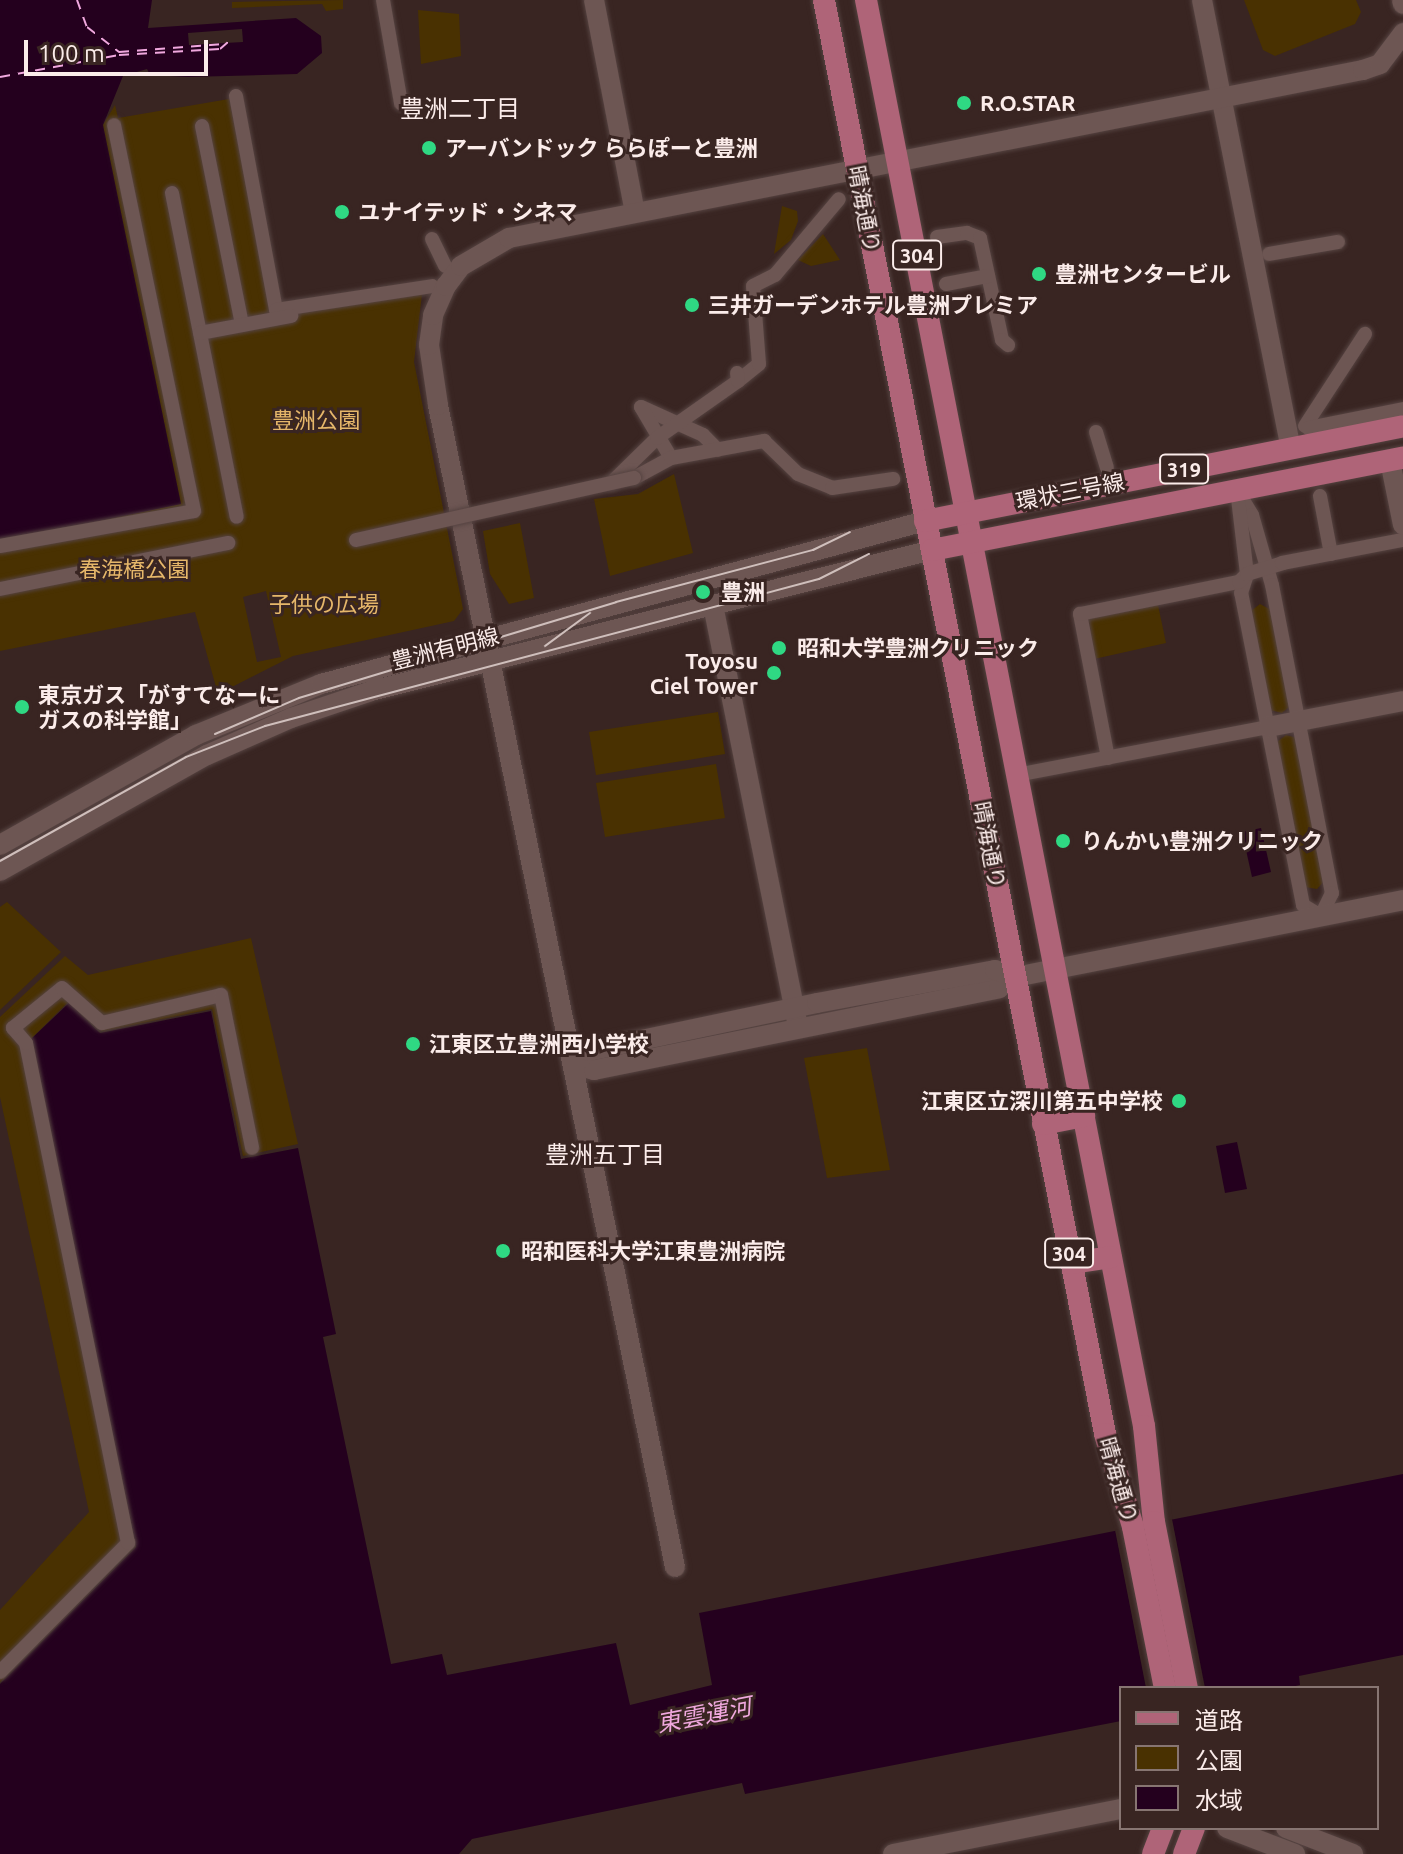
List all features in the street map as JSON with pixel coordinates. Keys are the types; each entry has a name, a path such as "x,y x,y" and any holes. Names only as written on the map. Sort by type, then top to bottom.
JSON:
{"main road":[{"name":"晴海通り","path":"824,0 1105,1434 1143,1524 1186,1686"},
{"name":"晴海通り","path":"866,0 900,161 969,541 1144,1426 1143,1524 1165,1686"},
{"name":"環状三号線","path":"925,521 1403,426"},
{"name":"環状三号線","path":"932,550 1397,460"},
{"path":"1043,1124 1084,1116"},
{"path":"1071,1263 1111,1257"},
{"path":"1153,1854 1162,1830"},
{"path":"1184,1854 1193,1830"}],"street":[{"path":"383,0 401,103"},
{"path":"594,0 635,212"},
{"path":"1202,0 1291,448"},
{"path":"675,1567 433,379 429,345 433,315 461,266 487,247 635,212 1363,70 1387,57 1403,33"},
{"path":"200,333 427,290 276,310 236,96"},
{"path":"0,557 0,546 194,511 114,125"},
{"path":"202,126 242,325"},
{"path":"172,193 237,517"},
{"path":"632,471 657,438 681,425 738,377 759,364 753,286 775,275 839,199"},
{"path":"937,237 967,233 980,238 1002,340 1008,345"},
{"path":"432,239 445,266"},
{"path":"1269,254 1338,242"},
{"path":"946,284 988,276"},
{"path":"1365,334 1306,427 1403,409"},
{"path":"671,458 641,407 703,435 718,450"},
{"path":"1096,432 1107,467"},
{"path":"356,540 611,483 632,471 671,458 764,441 798,474 832,488 893,479"},
{"path":"1231,459 1247,574 1241,593 1303,905 1321,916"},
{"path":"1397,460 1403,525"},
{"path":"1237,490 1252,515 1264,570 1272,585 1299,721 1332,893 1321,916"},
{"path":"1320,496 1331,554"},
{"name":"豊洲有明線","path":"0,845 232,718 321,684 925,521"},
{"path":"1108,758 1080,614 1239,582 1247,574 1403,540"},
{"path":"0,589 228,543"},
{"name":"豊洲有明線","path":"0,871 242,738 371,691 932,550"},
{"path":"713,605 796,1018"},
{"path":"1016,775 1403,701"},
{"path":"573,1064 594,1070 796,1018 999,988 1015,977 1403,900"},
{"path":"0,1672 128,1543 26,1043 13,1028 62,988 102,1023 221,995 252,1148"},
{"path":"893,1854 1119,1809"},
{"path":"1232,1830 1295,1854"},
{"path":"1291,1830 1353,1854"}],"green space":[{"path":"343,0 343,9 326,11 322,4 232,8 232,2"},
{"path":"1244,0 1356,0 1361,12 1355,24 1275,56 1263,50"},
{"path":"418,10 459,14 461,56 421,64"},
{"name":"豊洲公園","path":"229,99 273,314 422,294 414,362 463,609 454,621 293,656 218,694 195,612 0,651 0,541 181,504 103,125 115,105 118,118","holes":["266,591 281,657 257,662 243,597"]},
{"path":"782,206 797,211 798,221 791,240 774,254"},
{"path":"823,234 840,260 811,266 798,260"},
{"path":"674,474 693,553 610,576 594,499 638,494"},
{"path":"520,523 534,598 509,604 490,574 483,531"},
{"path":"1260,604 1273,611 1290,706 1282,713 1270,710 1251,611"},
{"path":"1158,605 1166,643 1094,659 1089,619"},
{"path":"718,712 725,754 596,775 589,732"},
{"path":"1286,735 1297,738 1326,879 1317,889 1305,887 1277,742"},
{"path":"716,764 725,818 605,837 596,783"},
{"path":"7,902 61,952 0,1010 0,907"},
{"path":"251,938 298,1144 243,1156 212,1009 102,1031 69,1001 31,1039 134,1546 0,1682 0,1610 89,1512 0,1097 0,1017 65,956 88,975"},
{"path":"867,1048 890,1170 827,1178 804,1058"}],"water":[{"path":"0,0 152,0 148,28 296,18 321,36 322,53 297,74 188,77 150,75 147,69 123,76 103,125 181,504 0,542"},
{"path":"1261,828 1271,872 1252,877 1242,832"},
{"name":"東雲運河","path":"69,1003 100,1033 211,1011 241,1159 298,1148 336,1334 323,1337 391,1664 442,1654 447,1675 616,1643 630,1705 712,1685 699,1613 1403,1474 1403,1655 1299,1676 1300,1685 1296,1686 1119,1686 1119,1721 745,1794 742,1783 472,1839 459,1854 0,1854 0,1684 136,1547 31,1039"},
{"path":"1237,1142 1247,1189 1225,1193 1216,1146"}],"pier":[{"path":"242,29 243,42 189,45 188,33"},
{"path":"1172,1519 1205,1686 1146,1686 1115,1530"}],"ferry route":[{"path":"77,0 87,27 119,52 224,44"},
{"path":"0,77 119,55 220,49 228,42"}],"tram line":[{"path":"215,734 299,698 616,602 813,550 850,532"},
{"path":"0,861 186,757 265,726 819,579 869,554"},
{"path":"545,646 590,613"}],"place":[{"name":"R.O.STAR","path":"964,103"},
{"name":"アーバンドック ららぽーと豊洲","path":"429,148"},
{"name":"ユナイテッド・シネマ","path":"342,212"},
{"name":"豊洲センタービル","path":"1039,274"},
{"name":"三井ガーデンホテル豊洲プレミア","path":"692,305"},
{"name":"豊洲","path":"703,592"},
{"name":"昭和大学豊洲クリニック","path":"779,648"},
{"name":"Toyosu Ciel Tower","path":"774,673"},
{"name":"東京ガス「がすてなーに ガスの科学館」","path":"22,707"},
{"name":"りんかい豊洲クリニック","path":"1063,841"},
{"name":"江東区立豊洲西小学校","path":"413,1044"},
{"name":"江東区立深川第五中学校","path":"1179,1101"},
{"name":"昭和医科大学江東豊洲病院","path":"503,1251"}],"district":[{"name":"豊洲二丁目","path":"460,109"},
{"name":"豊洲五丁目","path":"605,1155"}],"park label":[{"name":"春海橋公園","path":"134,569"},
{"name":"子供の広場","path":"324,604"}]}
